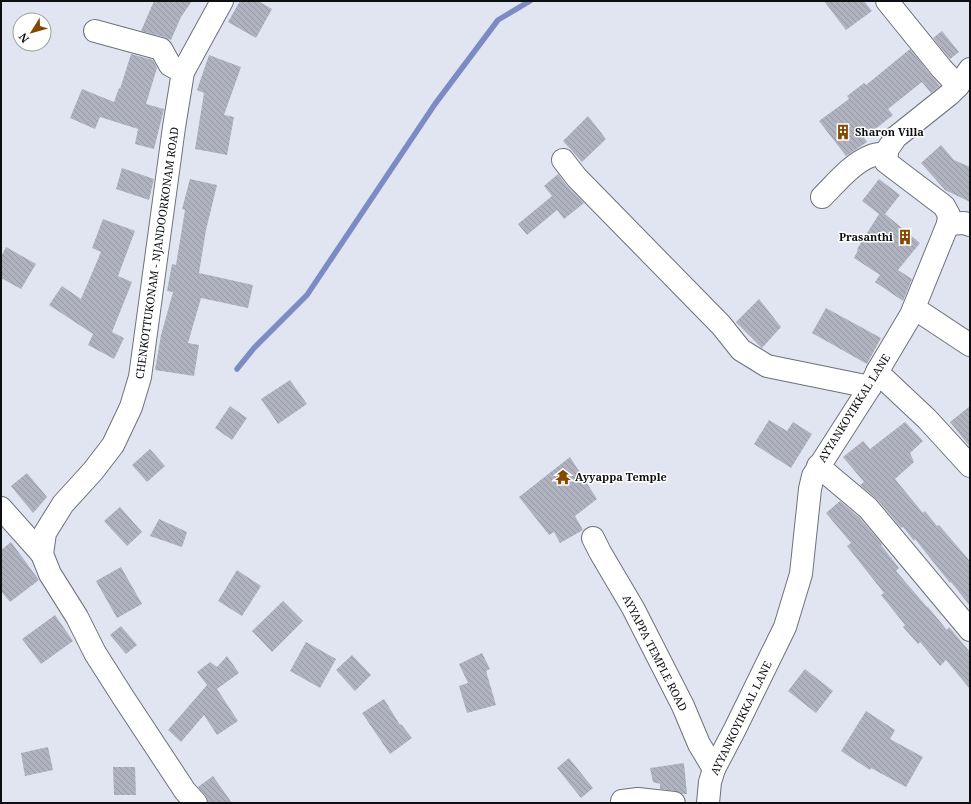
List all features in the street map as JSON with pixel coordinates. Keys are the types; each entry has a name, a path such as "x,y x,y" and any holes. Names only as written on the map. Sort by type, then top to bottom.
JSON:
{"street":[{"name":"CHENKOTTUKONAM - NJANDOORKONAM ROAD","path":"196,803 185,791 95,653 77,617 50,574 42,554 45,533 63,504 93,471 113,445 131,408 138,383 183,72 222,1"},
{"path":"887,1 942,69 958,86"},
{"path":"95,31 161,49 170,65 183,72"},
{"path":"970,69 958,86 896,137 886,150 886,162 944,206 949,215 948,224 964,223 970,225"},
{"path":"822,197 860,161 872,156 886,153"},
{"path":"563,160 577,178 721,325 740,350 767,366 873,379 927,419 970,466"},
{"name":"AYYANKOYIKKAL LANE","path":"708,803 710,782 714,769 785,627 801,574 810,489 813,476 873,379 914,308 948,224"},
{"path":"914,308 970,346"},
{"path":"818,466 868,508 970,630"},
{"path":"1,508 42,554"},
{"name":"AYYAPPA TEMPLE ROAD","path":"593,538 633,608 683,706 699,744 714,769"},
{"path":"622,800 638,799 674,803"}],"building":[{"path":"154,1 192,1 181,17 171,40 141,31"},
{"path":"240,1 258,1 272,9 256,38 228,22"},
{"path":"824,1 864,1 872,11 846,30"},
{"path":"942,31 959,52 950,59 933,38"},
{"path":"910,49 940,86 931,93 922,82 888,109 893,115 864,138 867,142 846,156 819,121 849,99 847,96 864,83 866,85"},
{"path":"131,54 153,60 157,68 146,104 164,109 154,149 135,144 138,129 100,117 95,129 70,118 82,89 114,102 119,88 120,89"},
{"path":"209,55 241,67 224,115 234,117 227,155 195,149 204,93 197,90"},
{"path":"588,116 606,139 582,162 563,141"},
{"path":"941,145 954,160 970,167 970,202 945,190 921,163"},
{"path":"122,168 154,179 149,200 116,189"},
{"path":"558,174 568,187 584,203 564,219 557,210 527,235 518,224 552,196 544,186"},
{"path":"190,179 217,185 206,230 199,273 253,285 248,308 201,298 188,343 199,345 194,376 155,370 161,335 173,292 167,291 172,264 176,265 185,210 182,209"},
{"path":"879,179 900,195 885,214 920,243 898,270 912,279 903,301 875,282 880,275 854,258 858,250 857,249 879,214 862,201"},
{"path":"103,219 135,231 118,276 132,282 112,332 124,338 114,359 88,345 93,334 49,305 62,286 81,299 101,252 92,248"},
{"path":"6,247 36,264 21,289 1,278 1,257"},
{"path":"759,299 781,327 762,348 736,322"},
{"path":"826,308 881,338 867,364 812,333"},
{"path":"290,380 307,404 278,424 261,399"},
{"path":"230,406 247,418 232,440 215,428"},
{"path":"970,406 970,447 950,422"},
{"path":"769,420 787,431 793,422 812,434 791,468 754,444"},
{"path":"905,422 923,441 910,453 914,462 895,479 923,513 925,511 937,526 939,525 970,561 970,606 915,539 914,541 878,500 860,485 864,482 843,457 863,441 870,449"},
{"path":"150,449 165,466 147,482 132,465"},
{"name":"Ayyappa Temple","path":"570,457 597,499 575,516 583,530 560,543 554,532 549,535 519,497"},
{"path":"27,473 47,497 33,513 11,486"},
{"path":"840,501 859,517 882,544 881,545 899,568 896,571 947,630 949,627 970,652 970,689 946,660 940,666 920,642 918,644 903,627 905,625 881,595 884,593 847,546 851,543 826,513"},
{"path":"120,507 142,532 127,546 104,521"},
{"path":"159,519 187,532 182,547 150,536"},
{"path":"11,542 39,580 10,602 1,591 1,550"},
{"path":"121,567 142,604 117,618 96,581"},
{"path":"237,570 261,586 242,616 218,601"},
{"path":"283,601 303,621 272,652 252,631"},
{"path":"55,615 73,641 41,664 22,639"},
{"path":"121,626 137,645 126,654 110,635"},
{"path":"306,642 336,659 320,688 290,671"},
{"path":"482,653 490,669 486,671 496,705 467,713 459,686 468,683 459,664"},
{"path":"352,655 371,675 355,691 336,670"},
{"path":"227,656 239,673 217,689 238,721 217,735 204,715 181,742 168,730 207,685 197,672 210,662 217,667"},
{"path":"805,669 833,691 816,713 788,691"},
{"path":"384,699 400,725 401,724 412,738 390,754 362,713"},
{"path":"866,711 895,730 890,739 923,757 906,787 871,768 870,770 841,751"},
{"path":"48,747 53,770 25,776 21,753"},
{"path":"569,758 593,788 581,798 557,768"},
{"path":"684,763 687,794 660,789 660,784 653,782 650,768"},
{"path":"113,767 135,767 136,795 114,795"},
{"path":"213,776 232,803 209,803 205,795 198,787"}],"waterway":[{"path":"237,369 254,348 307,295 435,104 498,20 530,1"}],"place":[{"name":"Sharon Villa","path":"843,132"},
{"name":"Prasanthi","path":"905,237"},
{"name":"Ayyappa Temple","path":"563,477"}]}
